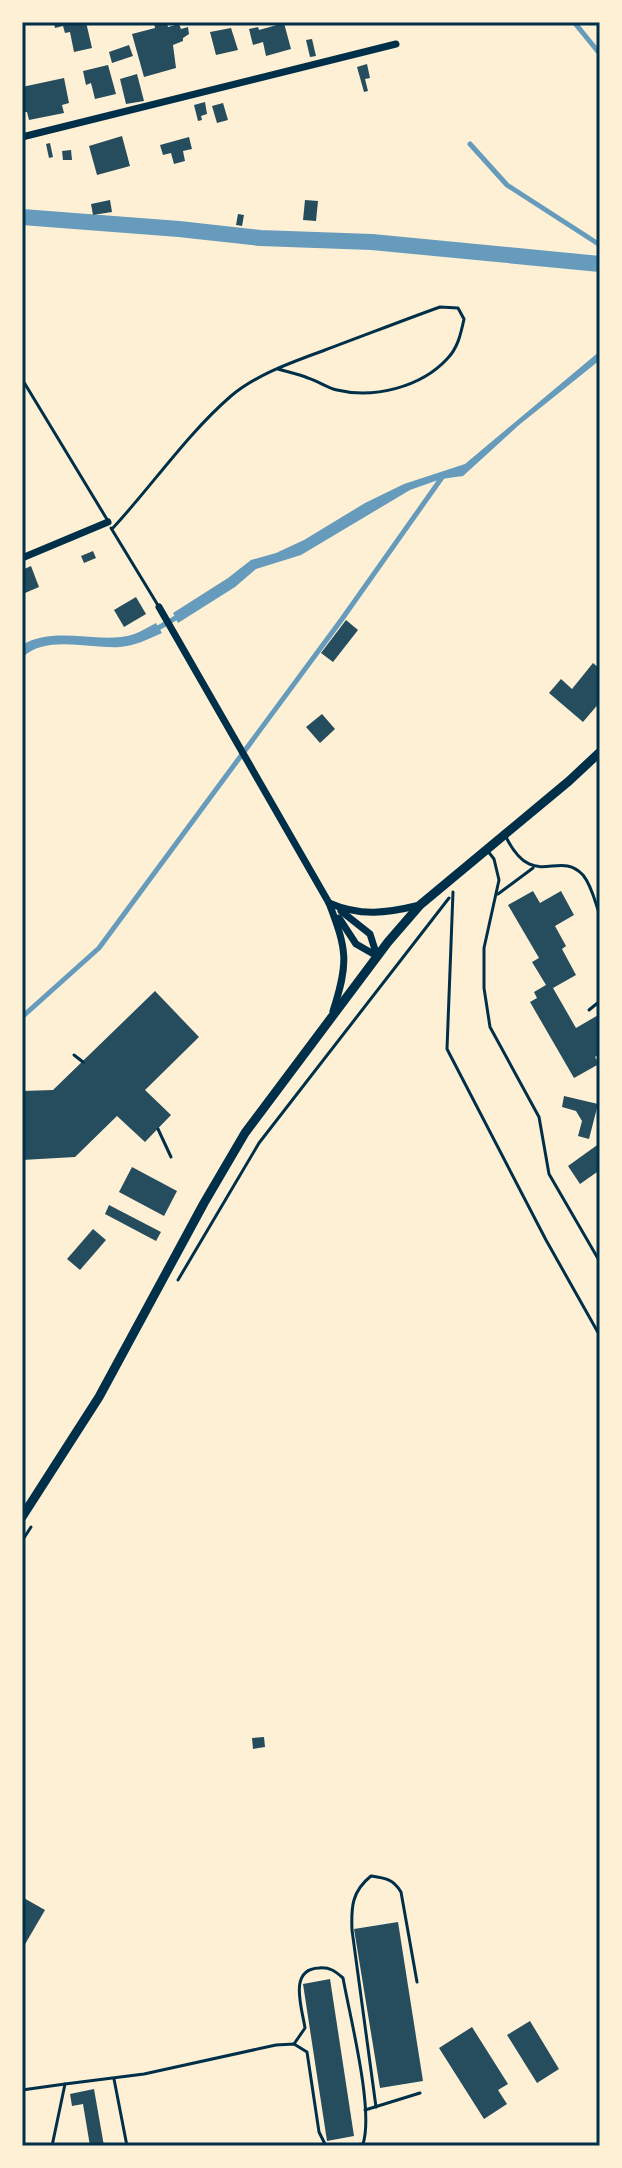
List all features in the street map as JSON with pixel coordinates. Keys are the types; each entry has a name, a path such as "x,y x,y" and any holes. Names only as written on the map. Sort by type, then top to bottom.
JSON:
{"street":[{"path":"22,137 396,44"},
{"path":"22,558 110,526"},
{"path":"159,607 329,903 356,944 377,956"},
{"path":"22,1517 106,1384 237,1147 377,956 420,905 600,752"},
{"path":"329,903 371,914 420,905"},
{"path":"329,903 364,927 377,956"},
{"path":"329,903 345,955 344,976 331,1017"}],"lane":[{"path":"110,526 232,395 278,369 440,307 458,308 464,319 459,339 448,358 427,375 396,390 336,390 278,369"},
{"path":"22,379 159,607"},
{"path":"505,835 519,858 534,867"},
{"path":"487,850 498,869 498,894 484,948 484,988 490,1027 539,1117 549,1174 600,1262"},
{"path":"498,894 534,867 559,865 577,870 589,885 600,916"},
{"path":"589,1010 600,1001"},
{"path":"376,2107 351,1909 355,1893 371,1876 396,1883 401,1892 417,1982"},
{"path":"294,2044 305,2028 298,1985 302,1976 312,1969 323,1967 334,1970 343,1978 365,2110 366,2135 363,2145 346,2146"},
{"path":"22,2090 114,2078 294,2044 307,2052 319,2132 326,2146"},
{"path":"114,2078 127,2146"},
{"path":"52,2146 65,2084"},
{"path":"365,2110 420,2093"}],"path":[{"path":"177,1281 259,1143 453,892 447,1049 546,1240 600,1336"},
{"path":"74,1055 83,1062"},
{"path":"158,1129 171,1157"},
{"path":"22,1541 30,1528"}],"water":[{"path":"600,351 600,360 519,425 463,476 441,479 410,490 301,555 256,569 235,587 178,623 173,613 251,560 304,540 365,503 404,484 465,464"},
{"path":"156,623 162,633 131,645 55,644 43,646 22,658 22,645 34,640 58,636 126,636"}],"building":[{"path":"54,22 86,22 92,48 74,52 70,32 65,33 63,26 55,28"},
{"path":"154,22 167,22 168,27 179,24 181,29 188,27 189,34 173,45 176,68 144,77 132,34 155,28"},
{"path":"284,23 291,49 266,56 263,42 253,45 249,29 258,27 259,30"},
{"path":"231,28 238,50 216,55 210,32"},
{"path":"312,39 316,56 310,57 306,40"},
{"path":"129,45 133,56 112,63 109,52"},
{"path":"367,64 370,78 365,79 368,91 364,92 357,67"},
{"path":"108,65 116,94 95,99 91,83 86,85 83,71"},
{"path":"137,74 144,101 126,104 120,79"},
{"path":"64,78 69,103 62,105 64,113 29,120 22,108 22,87"},
{"path":"205,102 207,114 198,121 194,105"},
{"path":"223,103 228,120 217,123 212,106"},
{"path":"122,136 130,166 97,175 89,146"},
{"path":"189,137 192,149 183,151 185,161 174,164 171,153 163,155 160,145"},
{"path":"50,143 53,157 49,158 46,144"},
{"path":"71,150 72,160 63,160 62,151"},
{"path":"110,200 112,212 93,215 91,204"},
{"path":"305,200 318,201 316,221 303,220"},
{"path":"238,214 244,215 242,226 236,225"},
{"path":"93,551 96,558 84,563 81,556"},
{"path":"31,566 39,587 25,593 22,570"},
{"path":"136,597 146,614 124,627 114,610"},
{"path":"346,620 358,630 333,662 321,653"},
{"path":"593,663 600,669 600,702 583,722 549,693 561,679 572,689"},
{"path":"322,714 335,729 320,743 306,727"},
{"path":"533,891 540,903 561,891 574,915 555,926 566,946 562,949 576,975 553,988 576,1028 600,1014 600,1054 595,1057 599,1064 574,1078 530,1002 537,998 534,992 546,985 532,962 539,958 508,905"},
{"path":"155,991 199,1037 145,1090 171,1115 145,1142 117,1116 75,1157 22,1160 22,1091 53,1090"},
{"path":"564,1096 598,1104 589,1139 578,1136 582,1121 576,1111 562,1107"},
{"path":"600,1143 600,1170 580,1184 568,1166"},
{"path":"132,1167 177,1191 164,1216 119,1192"},
{"path":"109,1205 161,1232 156,1241 105,1214"},
{"path":"93,1229 106,1240 80,1270 67,1259"},
{"path":"264,1737 265,1747 253,1749 252,1738"},
{"path":"22,1897 45,1910 24,1946 22,1945"},
{"path":"398,1922 423,2081 380,2088 354,1929"},
{"path":"330,1979 354,2136 327,2141 303,1984"},
{"path":"530,2021 559,2069 537,2083 507,2035"},
{"path":"472,2027 508,2084 498,2090 507,2104 484,2119 439,2048"},
{"path":"94,2089 104,2146 90,2146 83,2104 72,2106 70,2094"}],"waterway":[{"path":"574,22 600,54"},
{"path":"470,144 507,185 600,245"},
{"path":"22,217 260,238 372,242 600,264"},
{"path":"22,1017 99,948 342,619 443,476"},
{"path":"153,631 179,616"}]}
